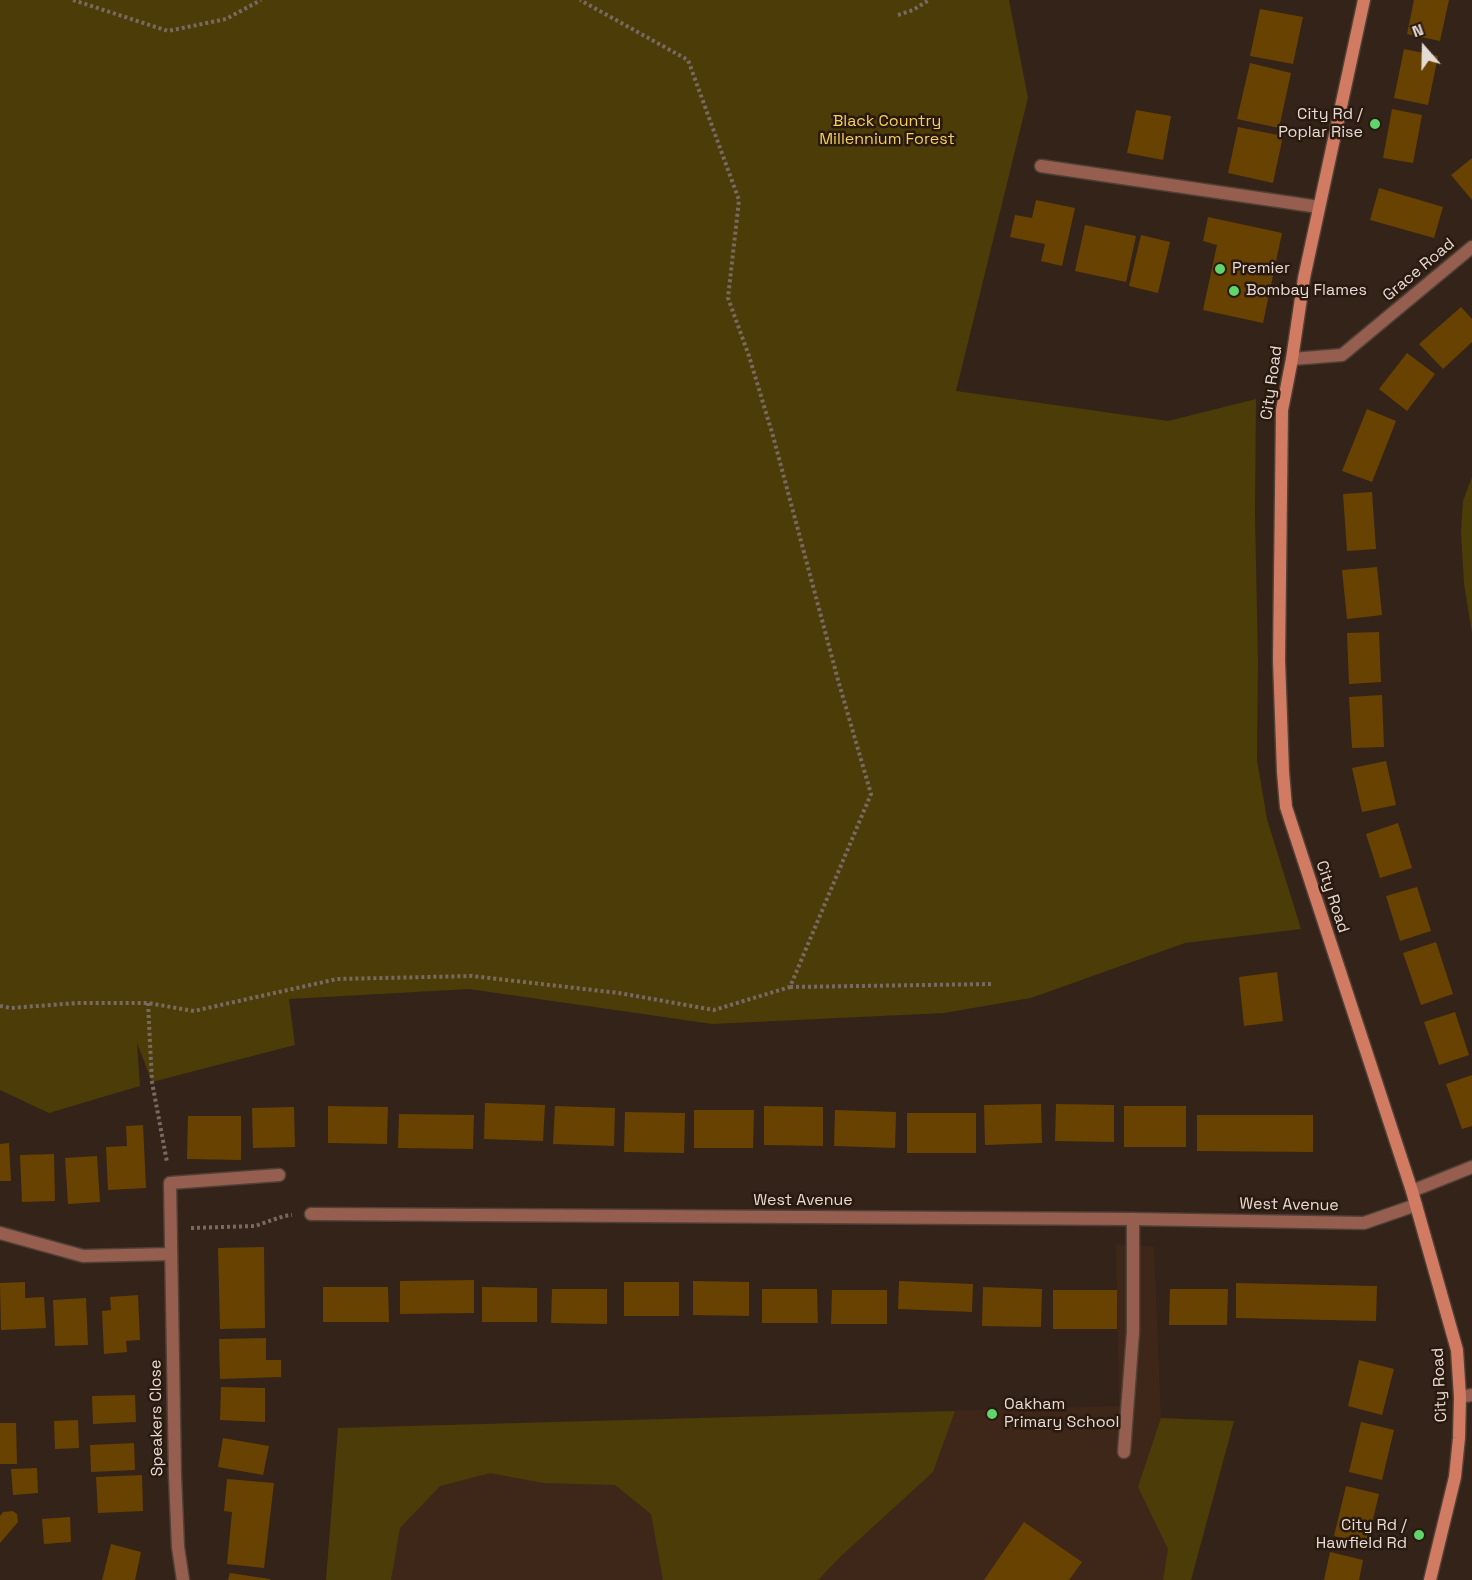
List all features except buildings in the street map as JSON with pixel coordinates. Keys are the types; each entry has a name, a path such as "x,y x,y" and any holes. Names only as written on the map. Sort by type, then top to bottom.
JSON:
{"street":[{"name":"City Road","path":"1364,0 1304,278 1282,410 1280,660 1282,772 1286,807 1412,1191 1457,1350 1466,1396 1455,1477 1430,1580"},
{"path":"1041,166 1319,207"},
{"name":"Grace Road","path":"1292,359 1342,356 1472,247"},
{"path":"1412,1191 1472,1167"},
{"name":"Speakers Close","path":"183,1580 178,1547 175,1476 170,1183 279,1175"},
{"name":"West Avenue","path":"311,1214 1133,1219 1364,1223 1416,1205"},
{"path":"1124,1452 1133,1332 1133,1219"},
{"path":"0,1233 83,1256 171,1254"}],"path":[{"path":"73,0 168,31 226,18 261,0"},
{"path":"580,0 688,60 739,200 728,298 749,356 773,436 871,794 790,987"},
{"path":"898,15 913,10 929,0"},
{"path":"0,1006 11,1008 78,1003 148,1003 194,1011 337,979 472,976 619,993 714,1010 790,987 993,984"},
{"path":"148,1003 152,1082 168,1165"},
{"path":"189,1228 255,1226 284,1216 311,1214"}],"shaded area":[{"name":"Oakham Primary School","path":"1116,1244 1154,1247 1161,1418 1234,1421 1191,1580 326,1580 338,1428 1119,1406"}],"green space":[{"name":"Black Country Millennium Forest","path":"0,0 1009,0 1028,98 956,391 1168,421 1256,399 1257,760 1267,819 1301,929 1185,943 1031,998 944,1013 712,1024 469,989 289,999 295,1045 152,1082 137,1043 140,1086 49,1113 0,1090"},
{"path":"1472,477 1472,633 1464,584 1461,532 1463,501"},
{"path":"955,1411 933,1472 818,1580 663,1580 651,1514 615,1485 543,1483 490,1473 440,1486 400,1528 391,1580 326,1580 338,1428"},
{"path":"1161,1418 1234,1421 1191,1580 1163,1580 1168,1549 1138,1487"}],"place":[{"name":"City Rd / Poplar Rise","path":"1375,124"},
{"name":"Premier","path":"1220,269"},
{"name":"Bombay Flames","path":"1234,291"},
{"name":"Oakham Primary School","path":"992,1414"},
{"name":"City Rd / Hawfield Rd","path":"1419,1535"}]}
